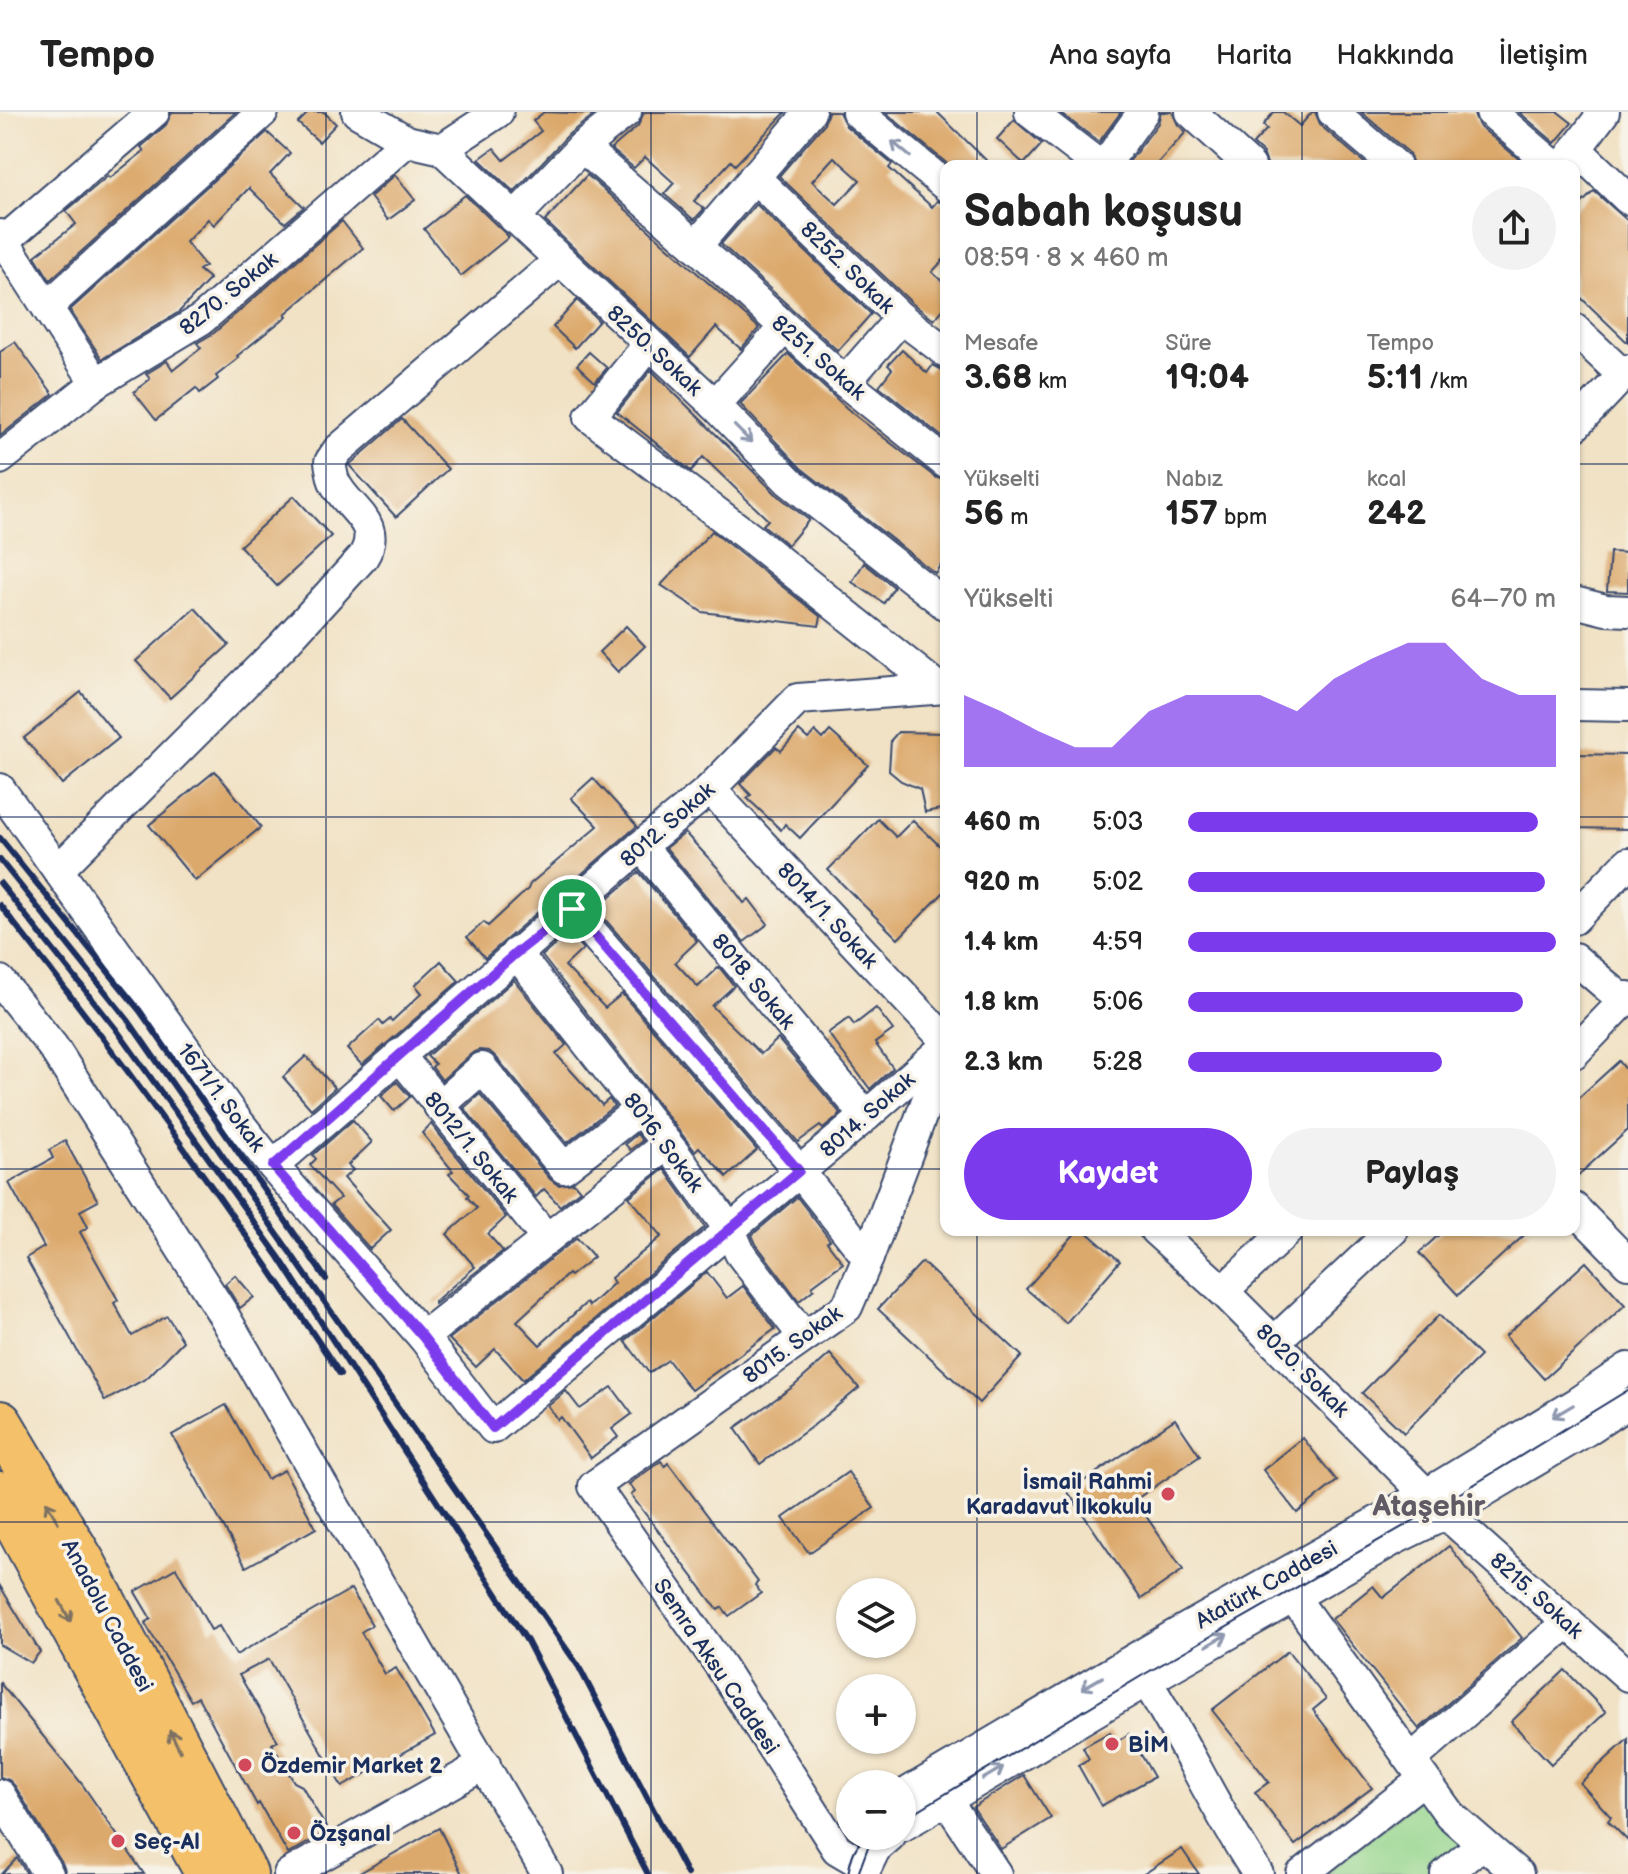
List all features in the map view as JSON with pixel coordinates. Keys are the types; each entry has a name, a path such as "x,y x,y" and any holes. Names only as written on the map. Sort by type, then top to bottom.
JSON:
{"highway":[{"name":"Anadolu Caddesi","path":"0,1423 85,1566 245,1874"},
{"name":"Anadolu Caddesi","path":"0,1494 208,1874"}],"street":[{"path":"96,383 2,238 154,112"},
{"path":"47,307 263,112"},
{"path":"357,112 407,141 442,149 498,112"},
{"path":"514,218 582,147 626,112"},
{"path":"696,246 810,112"},
{"path":"857,112 940,181"},
{"path":"1030,112 1094,160"},
{"path":"1107,160 1143,112"},
{"path":"1191,112 1243,160"},
{"path":"1333,112 1389,160"},
{"path":"1491,112 1565,160 1604,112"},
{"name":"8270. Sokak","path":"0,459 96,383 202,319 407,141"},
{"name":"8251. Sokak","path":"582,147 845,382 940,458"},
{"name":"8250. Sokak","path":"442,149 715,405 789,481 940,600"},
{"path":"1580,169 1628,199"},
{"name":"8252. Sokak","path":"754,177 901,318 940,347"},
{"path":"58,870 281,647 371,546 366,524 334,482 330,462 338,450 559,261"},
{"path":"845,382 901,318"},
{"path":"715,405 784,328"},
{"path":"1580,334 1625,373 1580,421"},
{"path":"649,344 590,417 940,686"},
{"path":"1580,604 1606,610 1628,611"},
{"name":"8012. Sokak","path":"273,1166 516,953 572,909 710,789 798,699 940,687"},
{"path":"1580,705 1628,706"},
{"name":"1671/1. Sokak","path":"0,789 231,1113 273,1166 423,1337 493,1428"},
{"name":"8014/1. Sokak","path":"710,789 940,1038"},
{"name":"8018. Sokak","path":"641,846 866,1116"},
{"path":"1580,913 1628,863"},
{"path":"572,909 799,1171 868,1258"},
{"name":"8016. Sokak","path":"516,953 667,1144 730,1230 740,1253 804,1337"},
{"path":"1580,963 1626,999 1580,1047"},
{"path":"0,981 53,1047 206,1288 547,1874"},
{"name":"8014. Sokak","path":"493,1428 866,1116 940,1050"},
{"name":"8012/1. Sokak","path":"399,1055 546,1238"},
{"name":"8015. Sokak","path":"594,1486 847,1307 940,1061"},
{"path":"439,1106 482,1068 564,1168 640,1109"},
{"path":"423,1337 667,1144"},
{"path":"1580,1214 1628,1263"},
{"name":"8020. Sokak","path":"1162,1236 1223,1291 1437,1504"},
{"path":"1223,1291 1282,1236"},
{"path":"1274,1342 1387,1236"},
{"name":"Atatürk Caddesi","path":"916,1812 938,1790 1139,1670 1286,1587 1395,1539 1437,1504 1626,1373"},
{"name":"Atatürk Caddesi","path":"1437,1504 1587,1430 1628,1403"},
{"name":"Semra Aksu Caddesi","path":"594,1486 721,1667 840,1851 865,1870"},
{"name":"8215. Sokak","path":"1437,1504 1628,1676"},
{"path":"1286,1587 1450,1815 1518,1874"},
{"path":"1302,1874 1418,1769 1568,1622"},
{"path":"1139,1670 1170,1717 1233,1837 1258,1874"},
{"path":"289,1874 485,1764"},
{"path":"938,1790 996,1874"},
{"name":"Atatürk Caddesi","path":"916,1794 938,1790"},
{"path":"0,1795 48,1874"},
{"path":"1446,1874 1482,1844"},
{"path":"865,1870 875,1850"}],"green space":[{"path":"1423,1795 1470,1846 1432,1874 1324,1874"}],"building":[{"path":"172,112 236,112 50,280 35,256 76,224 66,211 144,151 141,147 166,125"},
{"path":"309,112 324,112 336,124 319,142 298,123"},
{"path":"544,112 595,114 569,134 514,192 479,159 494,148 504,160 541,131 533,121"},
{"path":"644,112 786,112 735,165 731,161 694,201 704,209 694,220 664,194 674,183 645,157 634,168 611,149 638,126"},
{"path":"828,112 839,112 846,126 892,164 889,168 932,207 937,201 940,202 940,263 932,272 940,279 940,313 934,320 913,304 779,176 824,124","holes":["834,157 860,180 837,204 812,181"]},
{"path":"885,112 937,112 986,160 943,160"},
{"path":"1059,112 1121,112 1099,142"},
{"path":"1161,112 1172,112 1178,125 1186,132 1160,160 1130,160 1158,123"},
{"path":"1274,112 1283,112 1300,126 1315,112 1321,126 1361,160 1266,160 1253,144 1267,129 1263,125"},
{"path":"1361,112 1473,112 1479,126 1520,160 1411,160 1408,152"},
{"path":"1519,112 1558,112 1572,123 1555,143"},
{"path":"1014,120 1042,144 1028,160 1020,160 997,139"},
{"path":"267,132 290,153 270,174 304,207 285,223 249,188 214,225 208,219 186,242 205,266 199,270 210,279 179,312 102,359 70,310"},
{"path":"395,175 415,200 388,220 370,197"},
{"path":"587,175 759,328 741,349 716,327 690,357 545,221"},
{"path":"1594,191 1628,221 1628,343 1580,297 1580,205"},
{"path":"465,195 509,237 461,276 424,229"},
{"path":"756,204 871,314 838,351 721,244"},
{"path":"342,221 363,248 237,356 239,358 216,376 218,379 200,393 196,388 156,420 134,392 150,379 146,374 167,361 173,370 201,348 197,343 214,333"},
{"path":"577,300 599,321 575,348 553,327"},
{"path":"15,342 53,394 0,436 0,352"},
{"path":"902,350 927,373 933,365 940,369 940,435 879,386 892,369 888,365"},
{"path":"589,352 607,368 595,382 577,365"},
{"path":"788,354 852,413 940,479 940,566 935,573 801,468 740,404"},
{"path":"651,370 776,494 809,520 788,545 763,525 768,520 703,457 691,471 617,412"},
{"path":"402,419 448,469 396,517 349,465"},
{"path":"294,496 331,536 277,586 240,546"},
{"path":"712,531 821,617 819,626 702,612 661,585"},
{"path":"1610,552 1628,553 1628,592 1607,591"},
{"path":"864,563 894,587 884,603 852,582"},
{"path":"195,608 229,645 170,698 136,661"},
{"path":"626,626 645,646 618,672 599,652"},
{"path":"81,692 119,738 62,784 24,738"},
{"path":"799,731 808,739 815,731 823,739 830,731 868,765 800,838 785,824 781,830 747,798 751,795 740,784 776,747 781,751"},
{"path":"898,732 940,733 940,809 925,812 920,789 901,781 889,771 891,740"},
{"path":"1580,754 1628,755 1628,829 1580,828"},
{"path":"215,771 261,827 195,881 149,825"},
{"path":"593,778 637,826 485,958 467,937 484,922 488,926 530,884 598,826 571,798"},
{"path":"878,819 896,837 913,820 940,846 940,896 898,939 828,870"},
{"path":"685,833 717,867 744,903 749,899 768,924 744,942 666,848"},
{"path":"639,872 697,941 675,962 698,987 719,967 734,986 712,1006 761,1054 778,1039 841,1114 823,1129 820,1126 798,1142 596,909"},
{"path":"569,933 583,949 565,966 605,1008 622,994 757,1150 727,1177 699,1147 695,1151 542,956"},
{"path":"441,961 459,981 362,1065 347,1049 379,1020 383,1025 390,1019 392,1021 422,993 415,985"},
{"path":"514,980 566,1045 556,1054 602,1105 609,1099 614,1106 567,1143 489,1051 479,1050 471,1054 442,1080 432,1067 435,1064 427,1056"},
{"path":"876,1008 893,1030 875,1043 893,1068 870,1089 828,1033 849,1018 854,1025"},
{"path":"306,1056 335,1088 311,1109 283,1077"},
{"path":"1619,1061 1628,1072 1628,1130 1580,1174 1580,1097"},
{"path":"397,1082 410,1097 394,1111 381,1096"},
{"path":"480,1094 550,1179 558,1185 574,1183 580,1190 560,1206 544,1189 536,1197 464,1108"},
{"path":"353,1120 372,1142 348,1165 353,1170 344,1178 391,1230 370,1249 331,1205 340,1198 310,1165 316,1159 313,1155"},
{"path":"431,1124 506,1217 488,1234 503,1251 435,1304 475,1267 447,1234 477,1208 449,1174 453,1171 422,1133"},
{"path":"637,1134 642,1141 630,1150 625,1144"},
{"path":"65,1141 98,1201 80,1211 88,1227 80,1232 118,1300 114,1303 132,1336 167,1316 183,1341 147,1378 105,1401 26,1258 44,1247 9,1183 53,1158 49,1150"},
{"path":"664,1169 705,1227 523,1380 495,1349 476,1367 449,1339 577,1238 594,1257 570,1276 568,1274 517,1321 540,1345 586,1303 589,1306 614,1283 611,1278 662,1236 629,1197"},
{"path":"797,1197 830,1240 827,1242 843,1263 812,1286 814,1289 799,1301 752,1235"},
{"path":"1073,1236 1091,1236 1120,1261 1066,1323 1026,1289"},
{"path":"1437,1236 1523,1236 1458,1295 1419,1253"},
{"path":"922,1262 1022,1356 979,1403 878,1309"},
{"path":"1586,1262 1625,1305 1544,1379 1505,1336"},
{"path":"707,1272 727,1298 743,1286 775,1329 691,1390 668,1360 649,1373 625,1341"},
{"path":"235,1275 254,1297 240,1308 225,1284"},
{"path":"1439,1315 1480,1356 1404,1433 1362,1393"},
{"path":"830,1354 859,1388 760,1464 735,1428 794,1386"},
{"path":"612,1387 632,1414 612,1429 618,1437 591,1458 561,1417 558,1420 548,1406 566,1391 580,1409"},
{"path":"226,1405 267,1479 284,1470 316,1528 246,1567 172,1435"},
{"path":"1175,1419 1200,1456 1135,1500 1183,1570 1141,1599 1068,1492"},
{"path":"1303,1438 1337,1481 1297,1513 1263,1470"},
{"path":"661,1461 665,1466 668,1463 758,1582 755,1585 761,1593 729,1616 722,1607 718,1610 631,1495 635,1492 629,1484"},
{"path":"848,1472 874,1508 809,1553 783,1518"},
{"path":"1449,1546 1522,1638 1419,1729 1332,1619 1373,1586 1383,1598"},
{"path":"176,1568 211,1630 219,1626 236,1655 351,1589 372,1625 361,1632 385,1674 396,1668 435,1735 342,1787 269,1659 239,1675 278,1741 272,1744 294,1782 302,1786 328,1831 288,1854 259,1803 257,1805 198,1697 191,1701 145,1623 151,1619 135,1592"},
{"path":"0,1586 40,1652 31,1663 0,1645"},
{"path":"1288,1651 1326,1699 1313,1710 1372,1788 1295,1845 1255,1792 1269,1782 1212,1710"},
{"path":"1565,1670 1606,1712 1551,1764 1511,1722"},
{"path":"0,1683 82,1784 144,1874 66,1874 15,1786 0,1777"},
{"path":"1110,1732 1116,1742 1129,1734 1154,1777 1101,1806 1078,1765 1089,1759 1083,1747"},
{"path":"1628,1739 1628,1841 1608,1821 1611,1817 1580,1783"},
{"path":"1024,1775 1051,1818 1001,1849 973,1807"},
{"path":"439,1828 462,1874 358,1874"},
{"path":"1182,1849 1199,1874 1144,1874"},
{"path":"17,1858 27,1874 2,1874"}],"tram line":[{"path":"916,1812 1143,1675 1439,1506 1628,1390"},
{"path":"848,1874 856,1850"},
{"path":"858,1874 867,1850"}],"railway":[{"path":"0,838 140,1011 326,1279"},
{"path":"0,860 128,1020 579,1667 687,1874"},
{"path":"0,883 116,1029 279,1257 527,1641 648,1874"},
{"path":"0,905 175,1136 340,1374"}],"place":[{"name":"İsmail Rahmi Karadavut İlkokulu","path":"1168,1494"},
{"name":"BİM","path":"1112,1744"},
{"name":"Özdemir Market 2","path":"245,1765"},
{"name":"Özşanal","path":"294,1833"},
{"name":"Seç-Al","path":"118,1841"}],"district":[{"name":"Ataşehir","path":"1429,1506"}],"route":[{"path":"572,909 799,1171 493,1428 423,1337 273,1166 516,953 572,909"}]}
